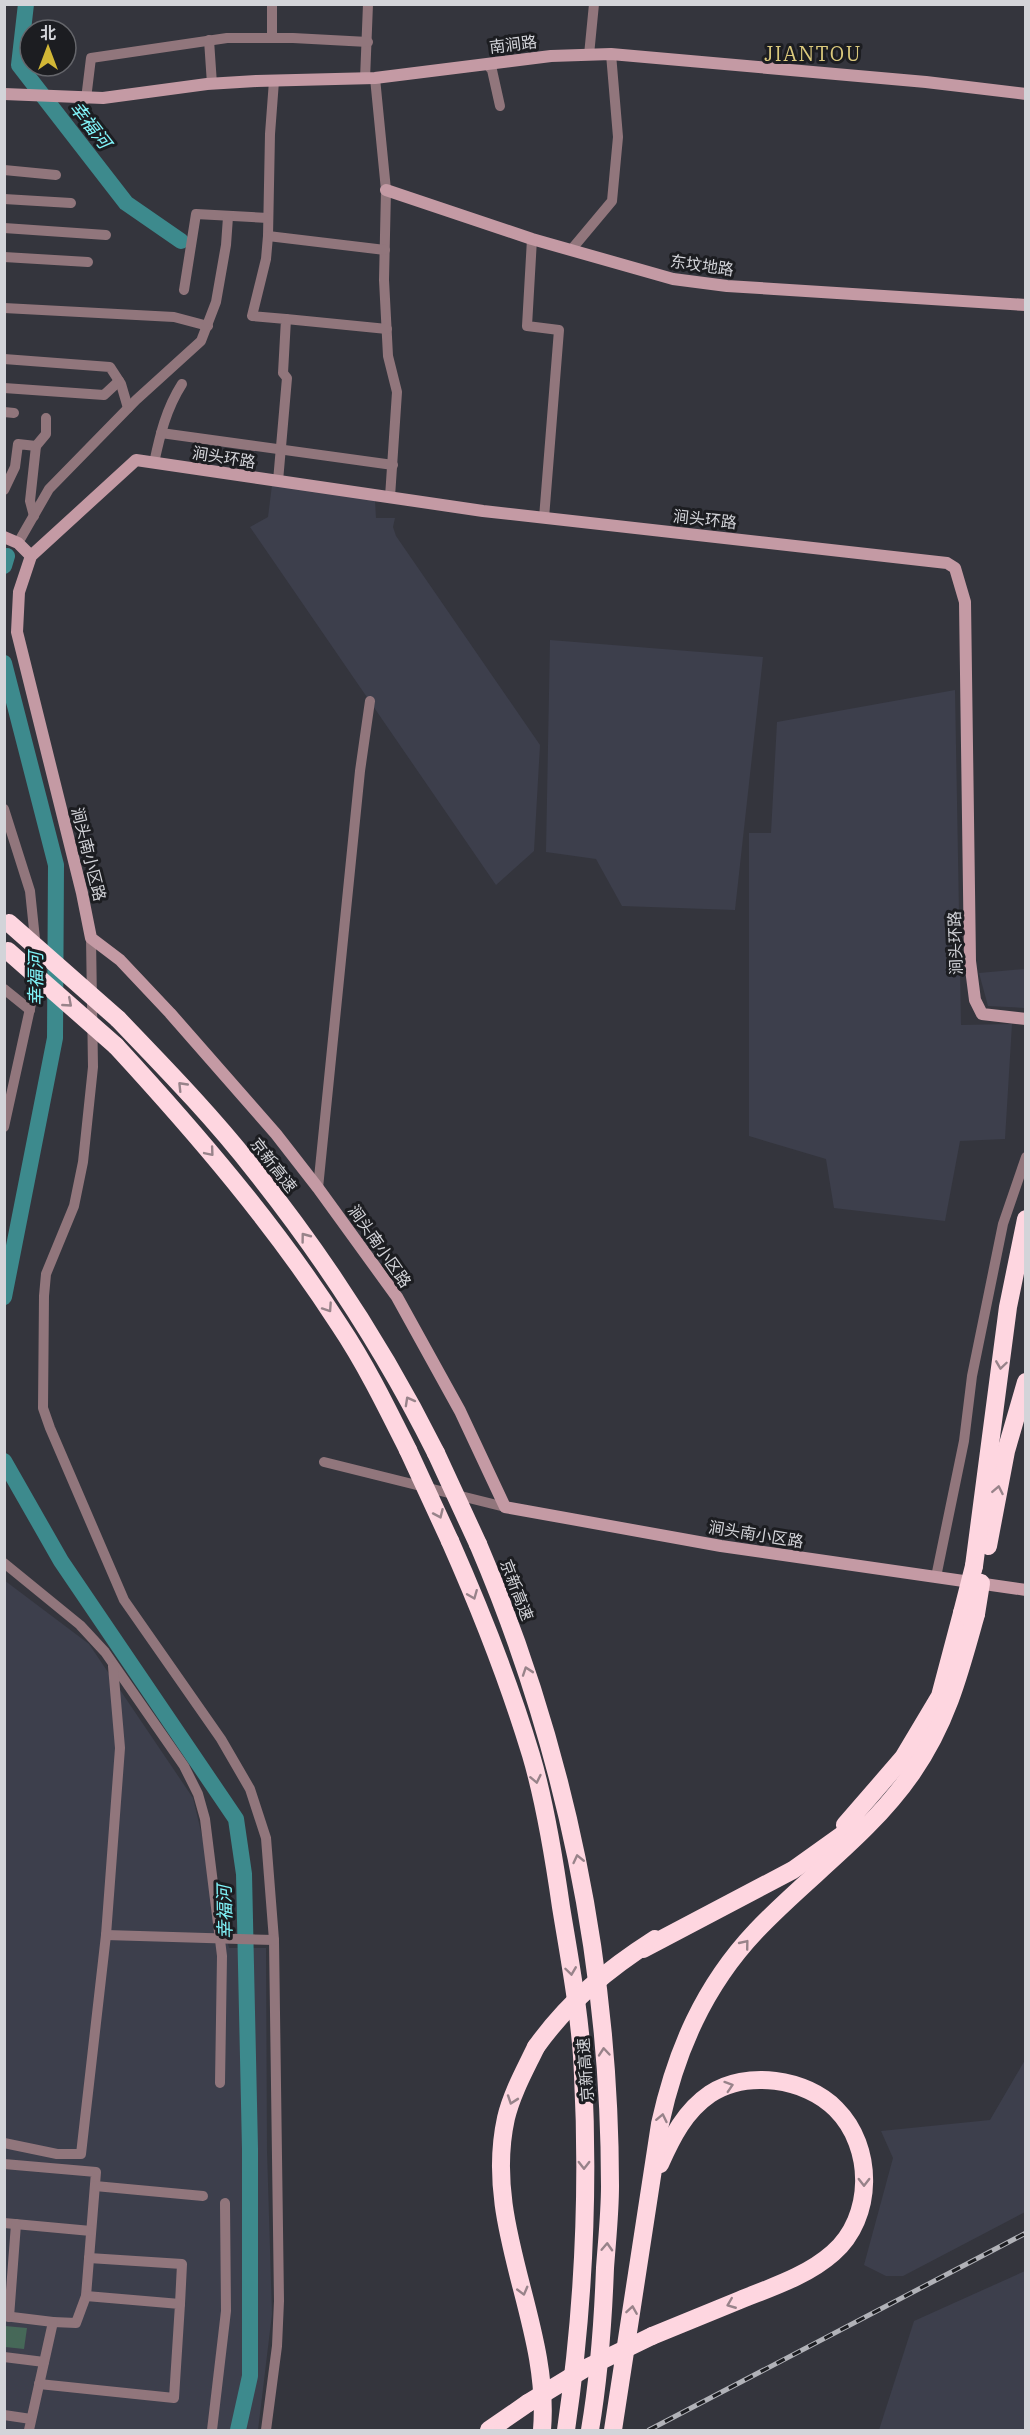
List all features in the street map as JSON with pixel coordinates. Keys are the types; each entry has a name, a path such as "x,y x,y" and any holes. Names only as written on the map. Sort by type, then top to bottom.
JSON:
{"highway":[{"name":"京新高速","path":"7,921 118,1019 197,1102 254,1169 310,1244 365,1326 411,1404 478,1544 528,1674 551,1752 579,1862 595,1956 606,2073 610,2187 595,2405 590,2430"},
{"name":"京新高速","path":"6,949 116,1046 204,1144 293,1256 342,1328 408,1450 450,1541 499,1660 532,1757 555,1867 571,1968 583,2074 584,2185 580,2310 566,2430"},
{"path":"979,1567 1008,1307 1026,1219"},
{"path":"613,2430 660,2124 669,2082 683,2043 702,2005 726,1967 755,1932 853,1842 892,1800 913,1772 949,1706 1006,1451 1026,1382"},
{"path":"542,2430 539,2358 508,2232 501,2174 506,2118 536,2047 562,2012 582,1992 623,1959 654,1939 786,1870 814,1853 845,1826 903,1758 940,1696 968,1613"},
{"path":"536,2047 559,2018 591,1985 627,1960 659,1939 793,1870 849,1830 883,1793 910,1757 941,1698 968,1613"},
{"path":"489,2430 584,2369 652,2336 802,2274 834,2252 845,2240 861,2207 864,2173 856,2141 848,2124 837,2110 826,2100 806,2089 772,2081 747,2081 727,2086 710,2094 699,2103 674,2134 660,2163 646,2218"}],"street":[{"path":"272,4 272,37"},
{"path":"368,4 370,79 386,190 388,356 397,392 390,497"},
{"path":"589,55 594,4"},
{"path":"86,99 92,58 227,38 272,37 368,42"},
{"path":"209,40 212,84"},
{"path":"571,250 612,201 618,137 611,54"},
{"name":"南涧路","path":"8,95 86,99 212,84 370,79 550,56 611,54 926,82 1026,94"},
{"path":"487,64 492,70 500,106"},
{"path":"274,81 266,259 252,316 387,329"},
{"path":"4,170 56,175"},
{"name":"东坟地路","path":"386,190 532,239 673,279 727,286 1026,304"},
{"path":"4,199 71,203"},
{"path":"184,290 196,214 268,218"},
{"path":"18,543 49,489 128,408 201,341 216,302 226,245 228,217"},
{"path":"4,228 106,234"},
{"path":"268,236 385,250"},
{"path":"532,239 527,326 560,330 544,518"},
{"path":"4,256 88,262"},
{"path":"4,308 168,317 208,326"},
{"path":"278,481 286,378 284,373 286,319"},
{"path":"4,359 110,367 120,381 128,408"},
{"path":"4,388 104,395 120,381"},
{"path":"154,463 170,403 182,384"},
{"path":"34,516 30,501 36,446 46,434 46,418"},
{"path":"161,433 393,465"},
{"path":"4,490 15,467 18,444 36,446"},
{"name":"涧头环路","path":"31,556 135,460 544,518 947,563 955,568 961,583 964,602 970,962 975,1000 982,1014 1026,1019"},
{"path":"4,537 18,543 31,556"},
{"name":"涧头南小区路","path":"31,556 19,592 17,632 92,939 120,960 170,1013 276,1134 318,1188 397,1297 460,1411 505,1507 721,1546 1026,1590"},
{"path":"318,1188 360,771 370,701"},
{"path":"4,809 30,891 34,949 30,1010 4,1127"},
{"path":"92,939 93,1067 90,1108 74,1206 46,1274 43,1408 124,1600 221,1739 250,1788 266,1838 274,1940 279,2301 277,2346 266,2430"},
{"path":"4,989 30,1010"},
{"path":"936,1577 964,1441 971,1385 1003,1224 1026,1156"},
{"path":"324,1462 505,1507"},
{"path":"4,1563 80,1625 111,1661 184,1766 198,1794 205,1819 220,1937 220,2083"},
{"path":"4,2143 57,2154 81,2154 106,1935 120,1748 111,1661"},
{"path":"106,1935 274,1940"},
{"path":"4,2164 96,2172 92,2231 86,2296 76,2323 7,2316 10,2224 92,2231"},
{"path":"95,2186 204,2196"},
{"path":"212,2430 226,2312 225,2203"},
{"path":"39,2384 174,2398 182,2264 89,2258"},
{"path":"86,2296 180,2304"},
{"path":"29,2430 53,2322"},
{"path":"4,2356 44,2362"},
{"path":"4,2415 32,2419"}],"shaded area":[{"path":"272,485 375,500 376,518 395,518 393,527 396,536 540,745 534,851 496,885 250,527 268,517"},
{"path":"550,640 763,657 735,910 622,906 596,859 546,852"},
{"path":"955,690 961,1025 1012,1024 1005,1139 960,1141 945,1221 834,1208 826,1159 749,1136 749,833 771,833 777,722"},
{"path":"1025,969 1025,1008 988,1006 979,973"},
{"path":"4,1580 89,1644 193,1798 229,1948 266,1948 267,2151 272,2314 258,2430 5,2430"},
{"path":"1025,2060 1025,2212 903,2276 886,2276 864,2265 893,2158 881,2131 990,2120"},
{"path":"1025,2271 1025,2430 879,2430 914,2321"}],"green space":[{"path":"5,2326 27,2328 24,2349 5,2347"}],"waterway":[{"name":"幸福河","path":"26,4 19,65 126,203 181,241"},
{"name":"幸福河","path":"4,566 7,556"},
{"name":"幸福河","path":"4,663 56,865 55,1038 4,1297"},
{"name":"幸福河","path":"4,1461 61,1561 236,1819 244,1874 250,2149 250,2376 238,2430"}],"railway":[{"path":"649,2430 1026,2233"}],"district":[{"name":"JIANTOU","path":"813,54"}]}
